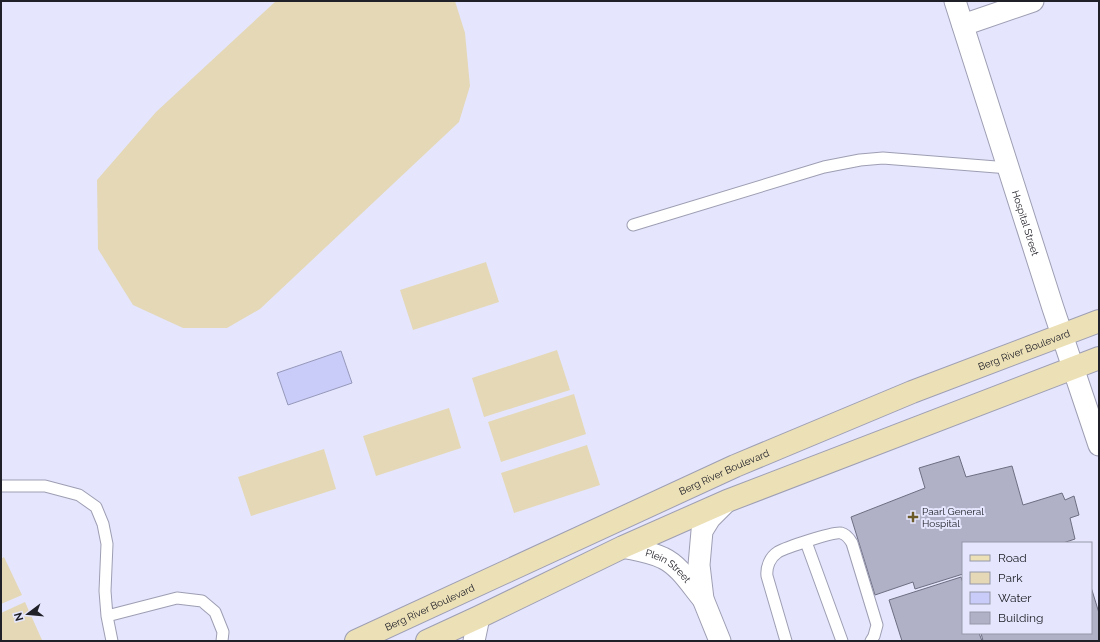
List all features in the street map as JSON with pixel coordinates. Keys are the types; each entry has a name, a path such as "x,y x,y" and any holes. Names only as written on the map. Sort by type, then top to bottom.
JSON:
{"street":[{"name":"Hospital Street","path":"955,1 1099,445"},
{"path":"963,25 1034,1"},
{"name":"Berg River Boulevard","path":"356,641 735,466 912,392 1099,321"},
{"path":"427,641 480,617 623,547 727,501 1099,358"},
{"name":"Plein Street","path":"720,641 703,599 699,565 702,531 710,518 727,501"},
{"name":"Plein Street","path":"623,547 664,558 679,570 703,599"},
{"path":"474,641 480,617"}],"lane":[{"path":"632,225 824,167 860,160 883,158 1009,168"},
{"path":"1,486 45,486 79,495 96,508 103,524 107,544 105,591 107,616 112,641"},
{"path":"786,641 766,568 777,552 828,534 840,532 847,535 852,543 877,625 871,641"},
{"path":"806,542 842,641"},
{"path":"107,616 177,598 202,601 215,612 222,632 222,641"}],"green space":[{"path":"276,1 455,1 465,33 470,86 459,122 260,309 227,328 183,328 133,305 98,249 97,180 156,112"},
{"path":"486,262 499,302 413,330 400,290"},
{"path":"557,350 570,390 484,417 472,378"},
{"path":"574,394 586,434 501,462 488,422"},
{"path":"449,408 461,448 376,476 363,436"},
{"path":"587,445 600,485 514,513 501,473"},
{"path":"324,449 336,489 251,516 238,477"},
{"path":"4,557 22,595 1,604 1,559"},
{"path":"25,602 42,640 1,641 1,613"}],"water":[{"path":"341,351 352,383 288,405 277,373"}],"building":[{"path":"959,456 966,477 1012,466 1023,505 1062,493 1065,500 1074,496 1079,515 1070,518 1075,539 1066,542 962,542 962,574 915,589 913,582 875,595 851,517 925,488 919,468"},
{"path":"961,577 962,634 979,634 982,641 902,641 889,600"},
{"path":"1092,590 1099,613 1099,641 983,641 981,634 1092,634"}],"place":[{"name":"Paarl General Hospital","path":"913,517"}]}
